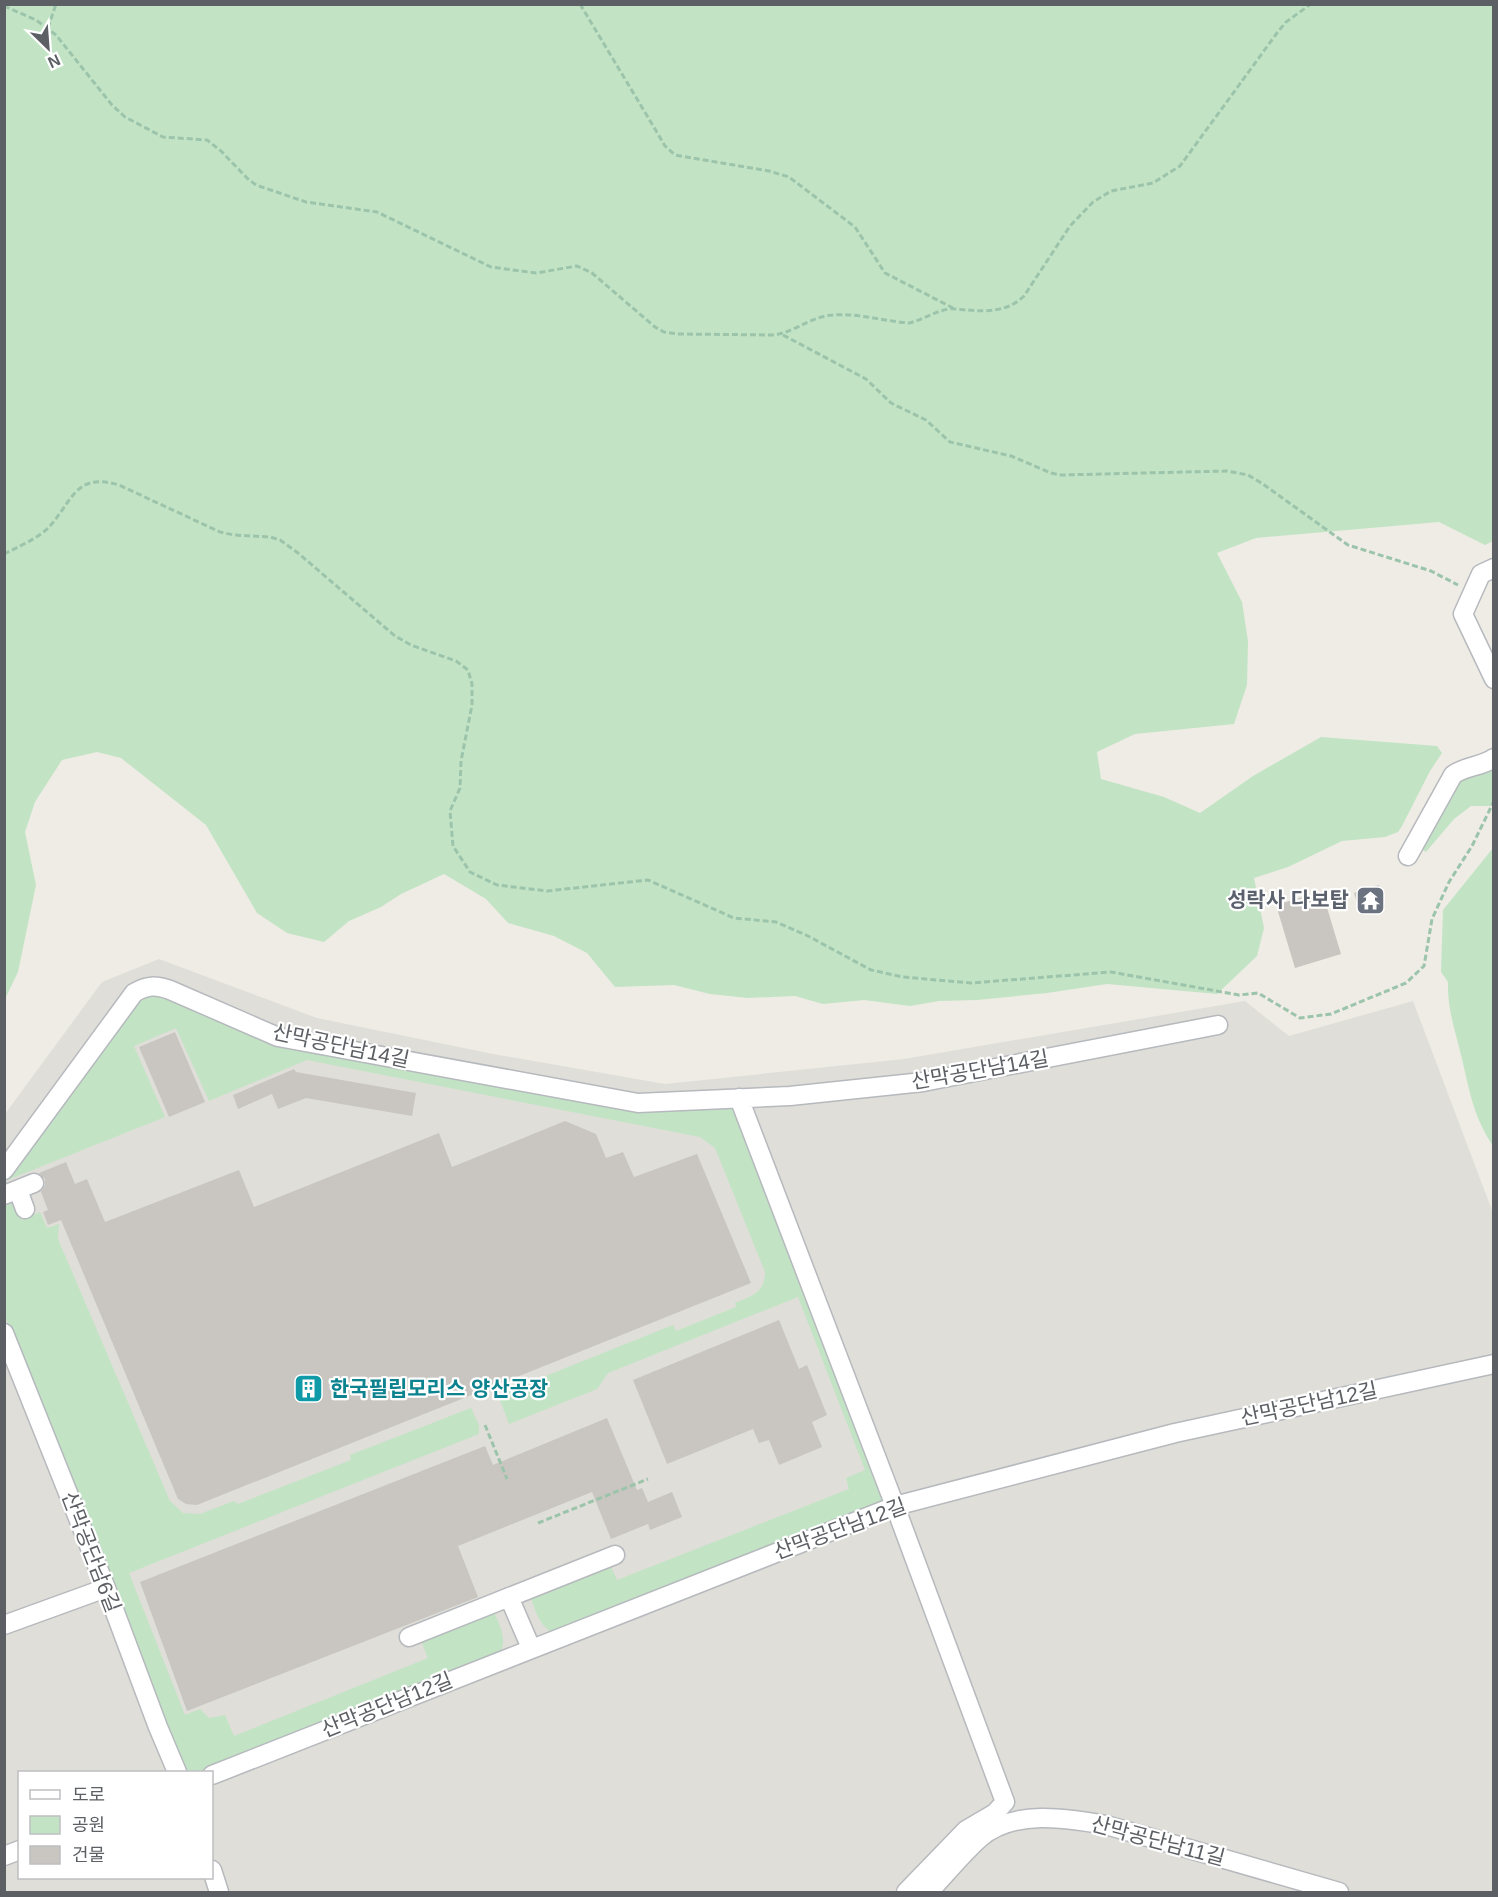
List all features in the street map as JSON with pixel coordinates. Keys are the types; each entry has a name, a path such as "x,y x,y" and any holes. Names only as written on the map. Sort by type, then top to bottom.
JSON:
{"street":[{"path":"1494,568 1480,574 1463,614 1494,679"},
{"path":"1408,856 1453,776 1460,770 1484,764 1494,758"},
{"name":"산막공단남14길","path":"4,1170 134,993 143,987 151,986 170,990 278,1036 638,1103 790,1096 923,1082 1218,1025"},
{"path":"739,1098 1005,1802 995,1813 966,1830 906,1893"},
{"path":"19,1189 26,1209"},
{"name":"산막공단남6길","path":"4,1333 176,1771"},
{"name":"산막공단남12길","path":"213,1775 895,1506 1175,1433 1494,1364"},
{"path":"409,1637 615,1555"},
{"path":"4,1625 106,1588"},
{"path":"509,1597 531,1648"},
{"name":"산막공단남11길","path":"929,1893 980,1837 1008,1822 1030,1819 1085,1821 1106,1825 1339,1893"},
{"path":"213,1873 219,1893"}],"path":[{"path":"48,28 56,4"},
{"path":"580,4 657,134 670,151 685,158 769,171 789,177 855,227 885,273 955,309"},
{"path":"4,6 48,28 112,105 125,117 163,137 207,141 221,151 248,179 263,188 306,202 377,212 498,269 539,273 580,267 589,271 664,332 781,334 831,315 909,323 950,309 981,311 1017,303 1070,226 1093,202 1111,191 1153,183 1180,166 1277,33 1286,22 1311,4"},
{"path":"781,334 866,379 891,403 926,420 950,442 1011,456 1061,475 1227,471 1248,475 1348,545 1431,571 1472,593"},
{"path":"4,554 40,534 75,491 96,481 119,485 220,532 280,540 395,636 411,645 456,660 468,670 472,684 472,705 461,761 460,788 450,811 453,846 470,872 497,885 547,891 648,880 734,918 776,922 808,936 871,970 903,977 971,983 1111,972 1239,996 1258,993 1300,1018 1331,1014 1406,983 1424,966 1432,919 1449,882 1473,846 1494,801"},
{"path":"485,1425 507,1479"},
{"path":"538,1523 648,1479"}],"shaded area":[{"path":"159,959 317,1018 493,1054 665,1084 904,1059 1245,1001 1289,1036 1413,1001 1493,1213 1493,1892 5,1892 5,1114 102,982"}],"green space":[{"path":"5,4 1493,5 1493,541 1485,545 1439,522 1256,538 1217,553 1242,602 1248,641 1247,685 1234,724 1135,734 1097,752 1101,779 1164,797 1200,813 1253,776 1321,737 1437,746 1442,753 1430,771 1402,826 1398,832 1385,837 1342,841 1288,867 1254,878 1264,928 1257,956 1217,994 1107,984 1047,993 977,1000 939,1001 910,1006 864,1000 823,1004 795,996 748,998 710,994 674,985 615,987 587,953 554,936 508,923 486,899 444,874 349,921 324,942 287,933 257,913 206,825 121,758 97,752 62,760 35,802 25,832 36,885 18,972 5,999"},
{"path":"1493,765 1493,806 1471,806 1454,819 1426,852 1421,849 1454,783"},
{"path":"1493,848 1493,1146 1480,1123 1472,1102 1452,1019 1448,982 1441,972 1443,910"},
{"path":"143,987 278,1037 638,1103 739,1098 895,1506 554,1634 544,1626 529,1593 609,1562 617,1580 849,1489 846,1478 865,1470 798,1297 608,1373 597,1389 509,1424 498,1395 673,1325 676,1331 736,1307 735,1303 752,1296 763,1285 765,1272 715,1148 700,1137 307,1060 209,1101 176,1028 134,1046 165,1117 5,1181 5,1176"},
{"path":"15,1202 22,1220 40,1212 47,1228 59,1224 58,1239 170,1501 183,1513 200,1514 234,1501 238,1504 351,1460 350,1455 471,1408 479,1425 479,1434 129,1573 185,1715 200,1709 209,1718 225,1715 234,1736 428,1658 420,1638 492,1608 503,1636 500,1654 213,1772 177,1771 5,1316 5,1206"}],"building":[{"name":"성락사 다보탑","path":"1379,885 1385,907 1361,915 1354,893"},
{"path":"1322,891 1341,954 1295,968 1276,905"},
{"path":"175,1032 205,1102 169,1117 139,1047"},
{"path":"294,1069 296,1072 416,1093 412,1116 306,1098 278,1109 272,1094 238,1109 233,1095"},
{"name":"한국필립모리스 양산공장","path":"565,1121 596,1134 606,1158 623,1152 634,1177 697,1154 751,1283 197,1505 186,1504 178,1499 61,1220 48,1225 43,1212 48,1210 41,1192 45,1179 39,1173 66,1162 75,1184 87,1179 105,1222 239,1170 254,1207 439,1133 452,1167"},
{"path":"779,1320 799,1369 807,1365 827,1415 812,1422 822,1447 779,1465 769,1440 759,1443 753,1429 667,1464 633,1380"},
{"path":"607,1418 637,1490 642,1488 648,1502 672,1492 682,1517 650,1530 648,1524 611,1539 592,1492 458,1546 478,1597 187,1711 140,1582 485,1446 493,1465"}],"place":[{"name":"성락사 다보탑","path":"1370,900"},
{"name":"한국필립모리스 양산공장","path":"309,1389"}]}
